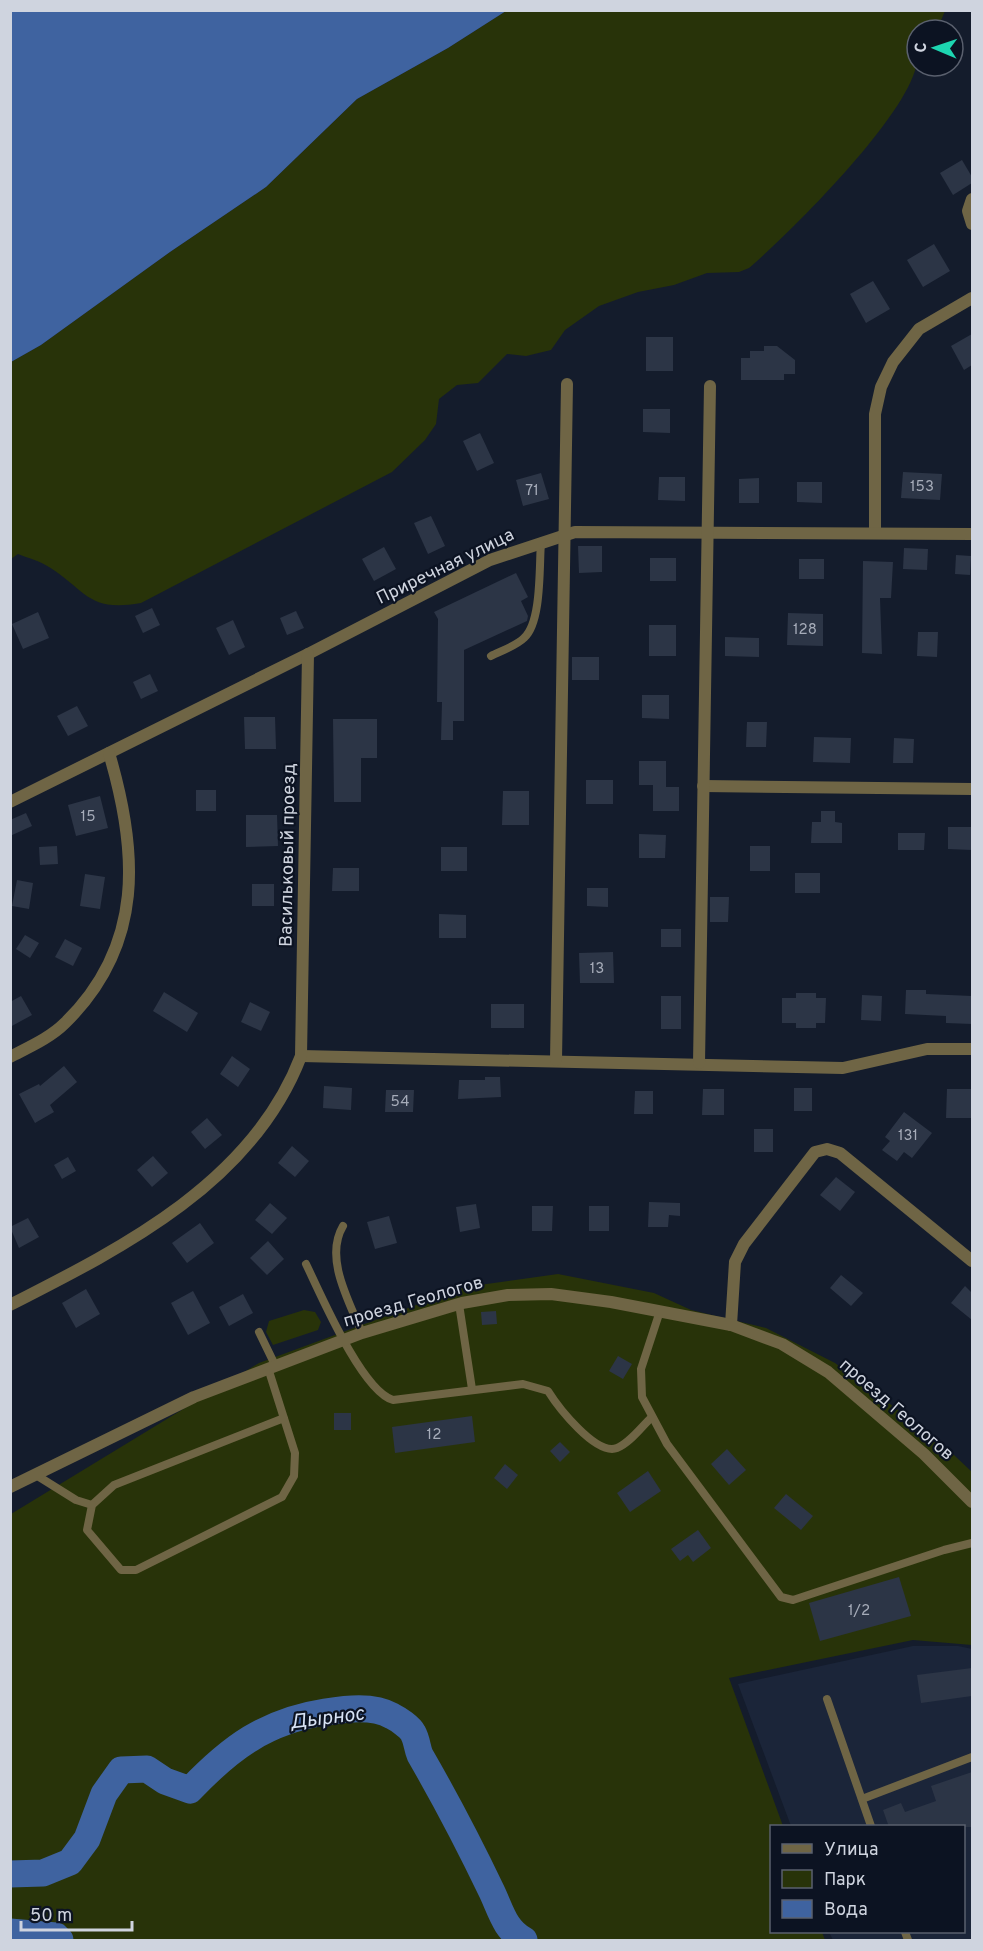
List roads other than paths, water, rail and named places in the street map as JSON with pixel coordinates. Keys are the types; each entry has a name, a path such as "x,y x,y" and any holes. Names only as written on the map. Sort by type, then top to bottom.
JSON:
{"street":[{"path":"972,199 968,211 972,224"},
{"path":"875,533 875,414 881,387 893,362 919,329 972,298"},
{"path":"556,1060 567,384"},
{"path":"699,1063 710,386"},
{"name":"Приречная улица","path":"10,802 308,654 490,560 575,532 972,534"},
{"name":"Васильковый проезд","path":"301,1056 308,654"},
{"path":"10,1057 64,1024 90,993 112,955 125,917 130,880 129,839 121,794 109,753"},
{"path":"703,786 972,789"},
{"path":"10,1305 160,1222 217,1177 255,1137 279,1101 301,1056 699,1063 843,1068 862,1065 889,1055 918,1050 972,1049"},
{"path":"731,1325 735,1262 744,1244 814,1152 827,1149 840,1153 972,1261"},
{"name":"проезд Геологов","path":"10,1487 194,1397 343,1339 459,1304 507,1295 550,1294 660,1311 731,1325 782,1344 828,1372 924,1454 972,1502"}],"lane":[{"path":"491,656 524,639 532,626 536,611 541,542"},
{"path":"343,1226 337,1237 340,1279 362,1333"},
{"path":"306,1264 343,1339 374,1388 384,1398 393,1400 523,1384 548,1391 561,1413 601,1447 613,1449 621,1447 652,1417"},
{"path":"459,1304 472,1389"},
{"path":"660,1311 641,1369 642,1397 667,1444 781,1597 793,1600 933,1553 972,1543"},
{"path":"259,1332 272,1366 295,1453 294,1476 282,1497 136,1570 121,1570 87,1530 92,1505 114,1485 284,1418"},
{"path":"36,1475 76,1500 92,1505"},
{"path":"827,1700 870,1825"},
{"path":"862,1799 972,1757"}],"water":[{"path":"11,10 506,11 448,48 357,99 266,187 170,252 41,345 11,362"}],"waterway":[{"name":"Дырнос","path":"10,1874 43,1873 70,1862 87,1839 104,1794 121,1770 147,1769 165,1781 190,1790 235,1749 285,1722 325,1712 376,1710 404,1723 411,1731 420,1755 466,1840 504,1919 512,1931 524,1940"},
{"name":"Дырнос","path":"10,1932 56,1936 60,1940"}]}
